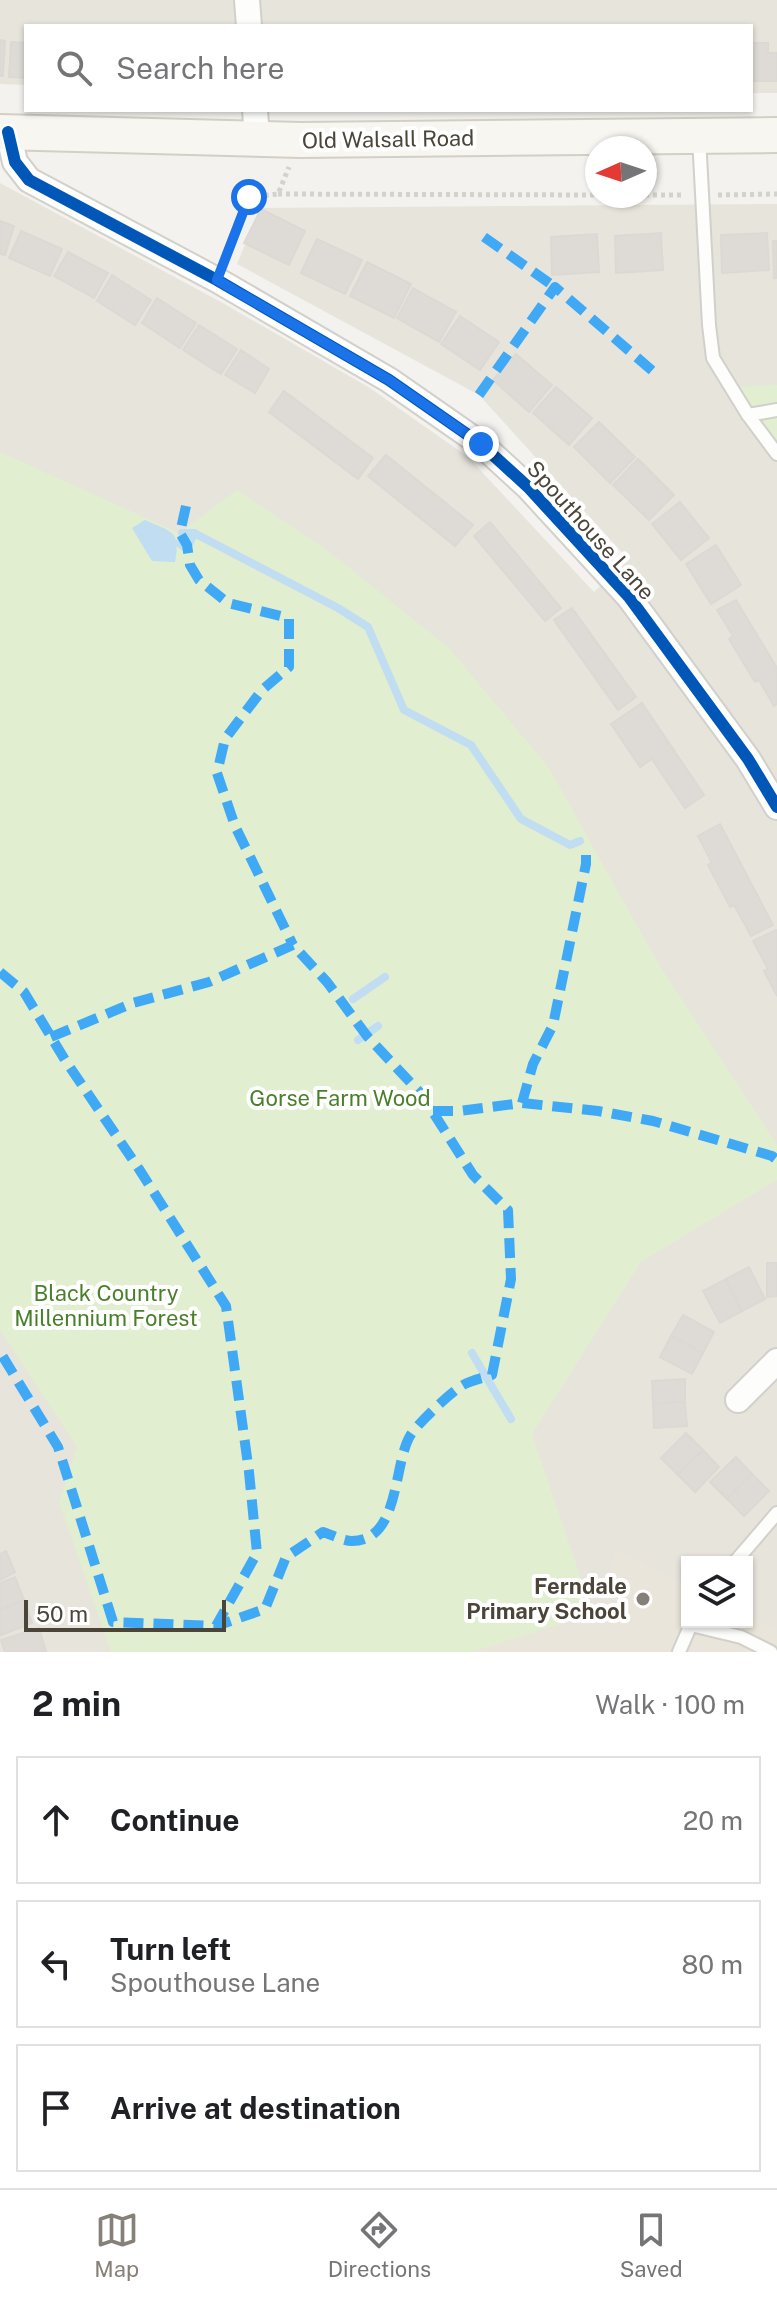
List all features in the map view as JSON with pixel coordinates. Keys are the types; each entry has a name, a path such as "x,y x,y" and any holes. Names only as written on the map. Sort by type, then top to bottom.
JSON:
{"main road":[{"name":"Old Walsall Road","path":"4,132 256,125 301,140 777,135"}],"street":[{"path":"247,0 249,24"},
{"name":"Spouthouse Lane","path":"4,132 15,162 29,180 217,280 389,380 481,444 528,487 629,597 748,759 777,807"},
{"path":"738,1400 773,1373"}],"lane":[{"path":"699,136 713,358 748,415 777,454"},
{"path":"748,415 777,410"},
{"path":"740,1556 777,1513"},
{"path":"679,1652 690,1628"},
{"path":"710,1628 741,1637 771,1652"}],"path":[{"path":"278,194 301,140"},
{"path":"217,280 249,197 278,194 585,195"}],"shaded area":[{"path":"0,0 777,0 777,93 753,93 753,24 24,24 24,85 0,84"},
{"path":"0,183 221,302 370,388 468,457 594,592 628,559 479,395 237,264 260,208 585,205 585,208 657,208 657,205 777,204 777,1652 0,1652"},
{"name":"Ferndale Primary School","path":"617,1549 681,1582 681,1628 753,1628 753,1619 777,1631 777,1652 472,1652 593,1614"}],"green space":[{"path":"777,385 777,463 723,387"},
{"name":"Gorse Farm Wood","path":"0,452 179,533 237,490 327,550 449,648 549,768 658,963 777,1145 777,1180 641,1262 532,1434 593,1614 472,1652 111,1652 59,1502 77,1447 0,1330"}],"water":[{"path":"145,520 168,530 175,538 175,562 152,561 132,528"}],"building":[{"path":"0,40 5,41 3,76 0,76"},
{"path":"11,42 24,43 24,78 9,77"},
{"path":"753,43 768,43 768,53 777,53 777,81 753,81"},
{"path":"261,209 305,231 289,265 244,243"},
{"path":"0,221 14,226 5,255 0,254"},
{"path":"21,231 62,249 50,276 9,258"},
{"path":"661,233 663,270 616,273 615,236"},
{"path":"767,233 769,270 722,273 721,235"},
{"path":"597,234 599,272 552,275 551,237"},
{"path":"317,239 362,260 345,294 301,273"},
{"path":"773,241 777,241 777,278 774,278"},
{"path":"68,252 108,273 94,298 54,276"},
{"path":"367,262 411,284 394,318 350,296"},
{"path":"112,275 151,300 135,325 97,301"},
{"path":"413,288 456,312 439,342 397,318"},
{"path":"157,298 196,323 180,348 142,323"},
{"path":"460,316 499,342 480,370 441,344"},
{"path":"199,325 237,349 221,374 183,350"},
{"path":"241,350 269,369 255,393 225,375"},
{"path":"516,354 552,385 529,412 493,380"},
{"path":"556,387 592,418 569,445 533,413"},
{"path":"284,391 373,458 358,479 269,412"},
{"path":"599,422 635,457 610,483 574,447"},
{"path":"386,455 473,525 455,546 368,476"},
{"path":"638,459 674,495 649,520 613,485"},
{"path":"680,502 709,538 681,560 652,524"},
{"path":"490,522 561,608 545,621 474,536"},
{"path":"716,545 741,585 711,604 686,564"},
{"path":"736,600 777,668 777,704 774,706 729,639 733,636 717,610"},
{"path":"572,608 636,697 618,710 554,620"},
{"path":"642,703 704,795 685,808 652,759 640,767 611,724"},
{"path":"720,824 773,925 751,936 734,905 730,907 708,865 712,863 698,836"},
{"path":"776,930 777,996 764,971 768,969 753,941"},
{"path":"767,1263 777,1263 777,1296 767,1297"},
{"path":"749,1267 765,1299 742,1311 726,1279"},
{"path":"726,1279 742,1311 720,1323 703,1291"},
{"path":"683,1315 714,1332 703,1353 671,1336"},
{"path":"671,1336 703,1353 692,1374 660,1357"},
{"path":"685,1379 685,1402 653,1404 652,1381"},
{"path":"685,1402 687,1426 654,1428 653,1404"},
{"path":"686,1433 703,1450 678,1475 661,1458"},
{"path":"703,1450 719,1467 695,1492 678,1475"},
{"path":"736,1457 752,1474 727,1499 710,1482"},
{"path":"752,1474 769,1491 744,1516 727,1499"},
{"path":"6,1551 15,1572 0,1580 0,1554"},
{"path":"15,1577 24,1600 0,1610 0,1583"},
{"path":"24,1600 32,1623 1,1635 0,1610"},
{"path":"39,1628 46,1651 5,1652 1,1640"}],"waterway":[{"path":"182,533 194,533 338,608 368,627 404,710 471,745 521,819 570,845 580,841"},
{"path":"179,543 184,547 189,545 194,533"},
{"path":"353,999 385,977"},
{"path":"358,1040 378,1026"},
{"path":"472,1353 511,1419"}],"marked path":[{"path":"484,237 555,287"},
{"path":"479,395 555,287 655,373"},
{"path":"186,506 180,533 187,545 190,565 199,580 228,603 289,618 289,667 262,690 225,739 217,773 235,826 293,945"},
{"path":"522,1103 533,1064 553,1025 586,855"},
{"path":"51,1037 133,1003 209,982 293,945 327,982 367,1036 422,1095 473,1175 508,1210 511,1279 492,1375 458,1389 410,1436 393,1499 379,1529 368,1538 352,1541 323,1532 286,1557 265,1609 216,1626"},
{"path":"0,972 24,992 226,1306 257,1553 216,1626 113,1622 58,1447 0,1352"},
{"path":"433,1111 522,1103 598,1111 653,1121 777,1160"}],"cycle path":[{"path":"8,132 15,162 29,180 217,280 389,380 481,444 528,487 629,597 748,759 777,807"}],"place":[{"name":"Ferndale Primary School","path":"643,1599"}],"route":[{"path":"249,197 217,280 389,380 481,444"}],"park label":[{"name":"Black Country Millennium Forest","path":"106,1306"}]}
